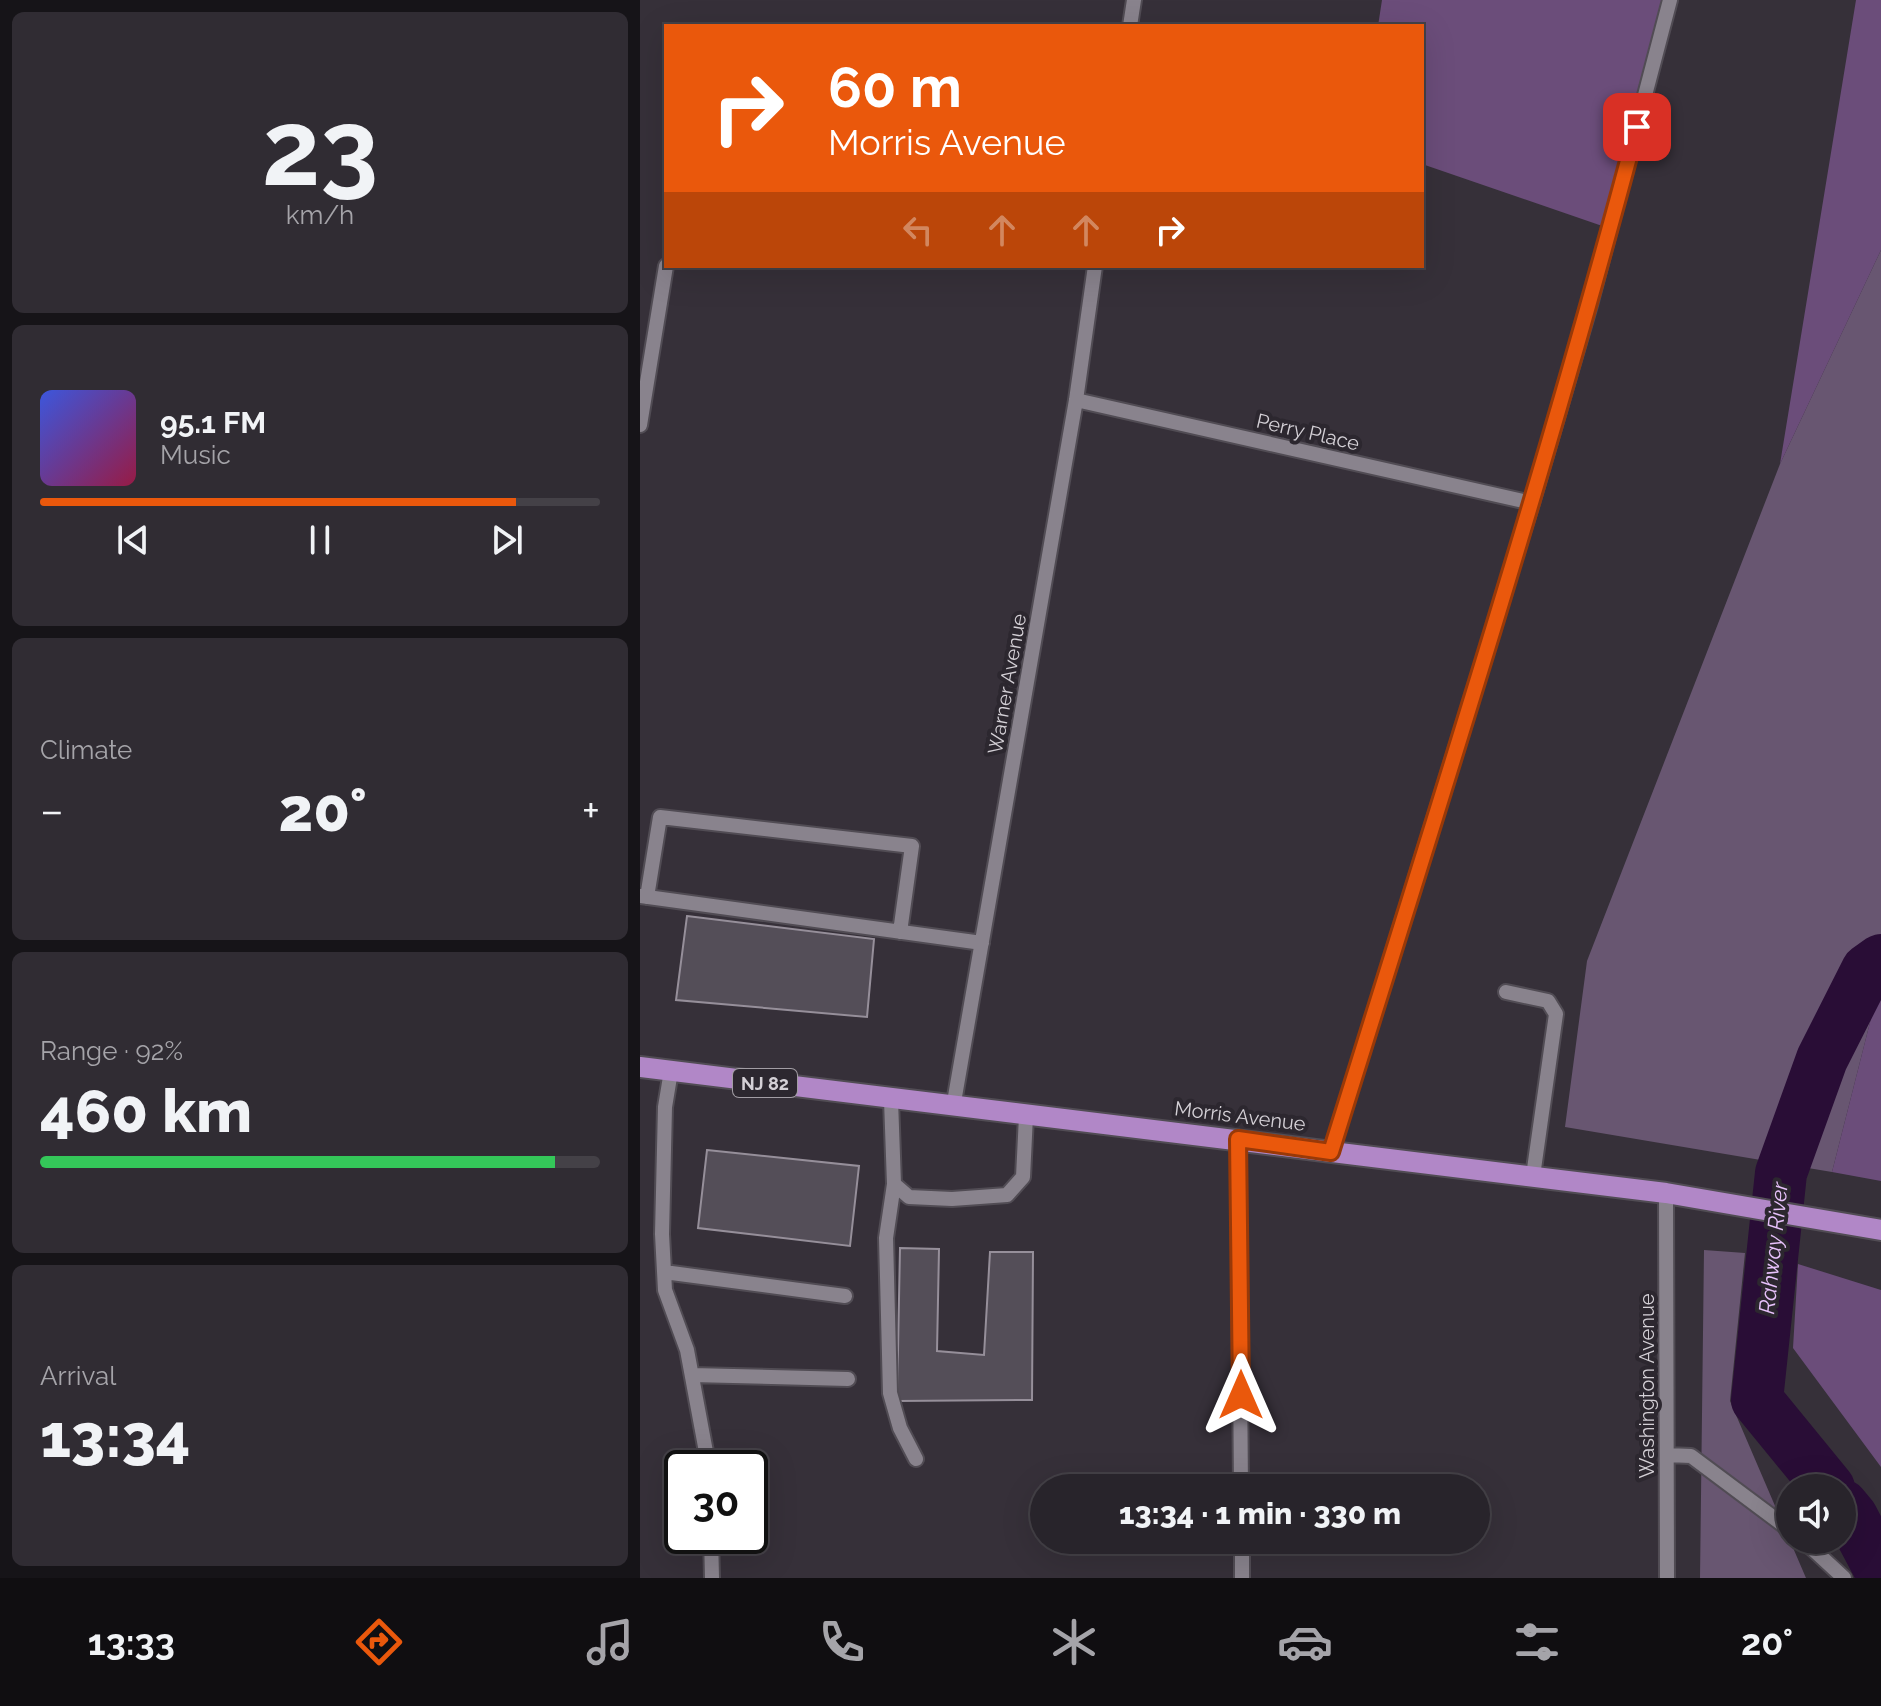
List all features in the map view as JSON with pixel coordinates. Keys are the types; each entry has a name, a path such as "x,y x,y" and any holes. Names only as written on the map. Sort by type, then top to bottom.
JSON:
{"main road":[{"name":"Morris Avenue","path":"640,1067 953,1108 1238,1139 1666,1193 1881,1230"}],"street":[{"path":"1130,24 1134,0"},
{"path":"1331,1152 1532,503 1590,305 1670,0"},
{"path":"640,425 666,268"},
{"name":"Warner Avenue","path":"953,1108 1076,400 1095,268"},
{"name":"Perry Place","path":"1076,400 1532,503"},
{"path":"900,932 912,846 660,817 644,897 900,932 982,943"},
{"path":"1506,992 1548,1001 1556,1014 1533,1176"},
{"path":"671,1071 665,1107 662,1234 665,1290 687,1350 706,1450"},
{"path":"891,1100 894,1184 886,1238 890,1393 900,1428 916,1459"},
{"path":"894,1184 909,1197 952,1199 1007,1195 1023,1177 1026,1116"},
{"path":"1238,1139 1241,1474"},
{"name":"Washington Avenue","path":"1666,1193 1667,1578"},
{"path":"664,1272 845,1296"},
{"path":"692,1375 848,1379"},
{"path":"1667,1455 1691,1456 1776,1520"},
{"path":"711,1554 712,1578"},
{"path":"1242,1554 1242,1578"},
{"path":"1818,1554 1844,1578"}],"shaded area":[{"path":"1382,0 1676,0 1611,229 1424,165 1424,24 1378,24"},
{"path":"1856,0 1881,0 1881,250 1780,464"},
{"path":"1881,250 1881,979 1832,1172 1565,1127 1587,961 1780,464"},
{"path":"1881,979 1881,1181 1832,1172"},
{"path":"1704,1250 1745,1253 1730,1401 1776,1508 1776,1554 1796,1554 1806,1578 1700,1578"},
{"path":"1798,1264 1881,1290 1881,1467 1793,1348"}],"building":[{"path":"687,916 874,939 867,1017 676,1000"},
{"path":"707,1150 859,1166 850,1246 698,1228"},
{"path":"900,1248 939,1249 937,1351 984,1355 990,1252 1033,1252 1032,1400 897,1401"}],"waterway":[{"name":"Rahway River","path":"1818,1474 1757,1400 1781,1173 1822,1059 1867,970 1881,960"},
{"name":"Rahway River","path":"1856,1525 1881,1572"}],"route":[{"path":"1241,1395 1238,1139 1331,1152 1532,503 1590,305 1637,127"}]}
